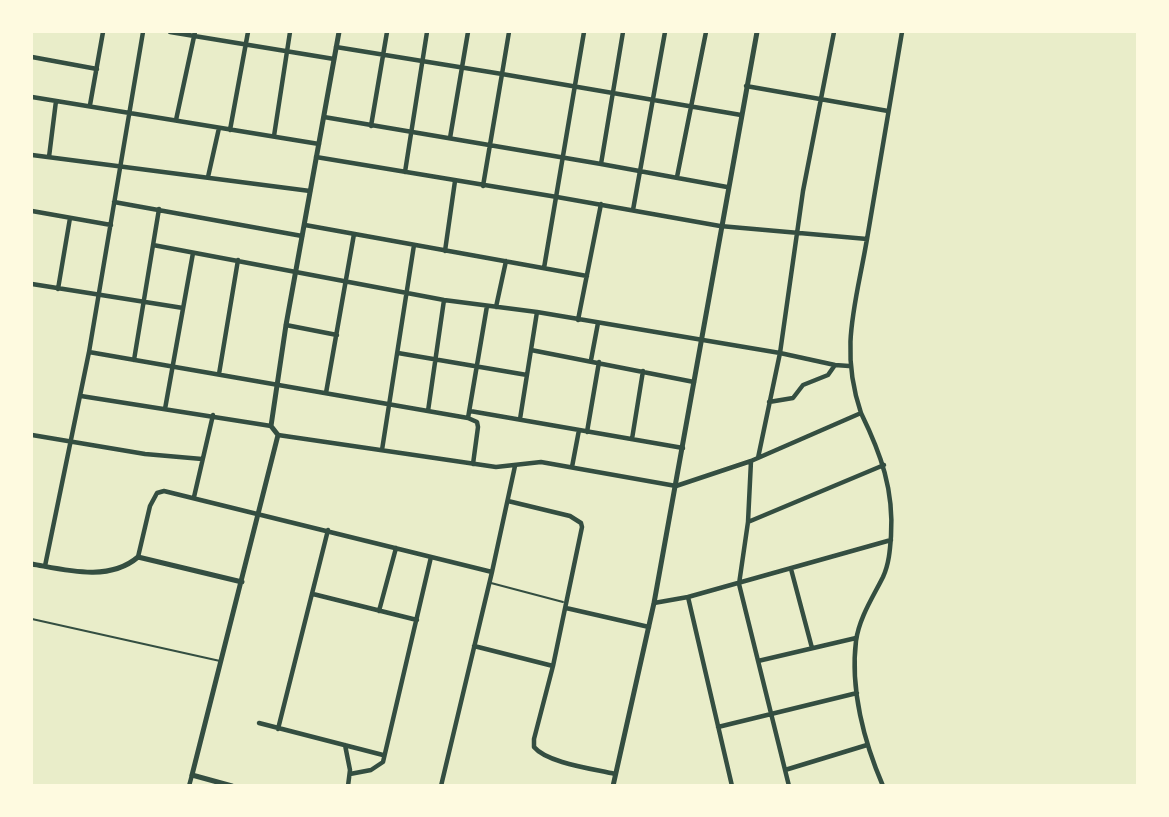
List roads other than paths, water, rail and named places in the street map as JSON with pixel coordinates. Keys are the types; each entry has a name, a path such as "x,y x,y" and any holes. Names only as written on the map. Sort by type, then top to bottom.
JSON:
{"street":[{"path":"90,105 103,32"},
{"path":"45,566 89,352 142,32"},
{"path":"170,32 334,59"},
{"path":"230,130 248,32"},
{"path":"274,136 290,32"},
{"path":"271,426 286,325 339,32"},
{"path":"371,126 387,32"},
{"path":"405,172 427,32"},
{"path":"450,138 468,32"},
{"path":"483,186 509,32"},
{"path":"544,268 584,32"},
{"path":"601,164 623,32"},
{"path":"633,210 665,32"},
{"path":"677,177 706,32"},
{"path":"613,786 649,628 684,448 720,226 757,32"},
{"path":"758,458 780,353 803,191 834,32"},
{"path":"883,786 867,745 857,693 856,638 863,615 886,568 891,540 892,501 884,465 854,393 849,366 851,328 902,32"},
{"path":"176,120 195,34"},
{"path":"336,47 741,115"},
{"path":"32,57 97,69"},
{"path":"746,86 888,111"},
{"path":"32,97 318,144"},
{"path":"48,157 56,101"},
{"path":"324,117 727,187"},
{"path":"208,177 219,128"},
{"path":"32,155 310,191"},
{"path":"316,157 720,226 867,239"},
{"path":"445,251 455,181"},
{"path":"114,202 302,236"},
{"path":"578,320 601,204"},
{"path":"134,360 159,209"},
{"path":"32,211 111,225"},
{"path":"58,289 70,218"},
{"path":"305,225 587,276"},
{"path":"326,393 354,234"},
{"path":"153,245 444,300 537,312 849,366"},
{"path":"382,450 414,245"},
{"path":"165,409 193,253"},
{"path":"219,374 238,260"},
{"path":"496,307 506,261"},
{"path":"32,284 183,308"},
{"path":"428,411 444,300"},
{"path":"468,418 487,306"},
{"path":"520,419 537,312"},
{"path":"592,360 598,323"},
{"path":"286,325 337,335"},
{"path":"531,350 694,382"},
{"path":"89,352 468,418 476,421 478,425 473,464"},
{"path":"398,352 527,375"},
{"path":"587,432 599,362"},
{"path":"769,402 793,398 806,383 828,375 835,365"},
{"path":"632,439 643,371"},
{"path":"80,396 271,426 278,435 496,467 541,461 676,486 751,461 861,413"},
{"path":"470,411 684,448"},
{"path":"194,497 213,415"},
{"path":"572,467 579,430"},
{"path":"32,435 145,454 202,459"},
{"path":"189,786 278,435"},
{"path":"751,461 748,522 738,584 789,786"},
{"path":"748,522 884,465"},
{"path":"441,786 515,466"},
{"path":"32,564 79,571 105,571 129,565 138,557 150,506 157,494 170,492 492,572"},
{"path":"508,501 570,516 581,523 582,533 534,739 536,750 554,759 615,774"},
{"path":"278,729 328,530"},
{"path":"654,603 738,584 891,540"},
{"path":"379,611 396,548"},
{"path":"350,774 375,769 383,762 431,556"},
{"path":"138,557 242,582"},
{"path":"791,569 811,648"},
{"path":"313,594 417,620"},
{"path":"688,597 732,786"},
{"path":"566,605 649,628"},
{"path":"758,660 856,638"},
{"path":"474,646 553,666"},
{"path":"718,727 857,693"},
{"path":"259,723 383,755"},
{"path":"345,745 350,774 348,786"},
{"path":"785,770 867,745"},
{"path":"191,775 232,786"}],"lane":[{"path":"490,583 566,605"},
{"path":"32,619 221,661"}]}
